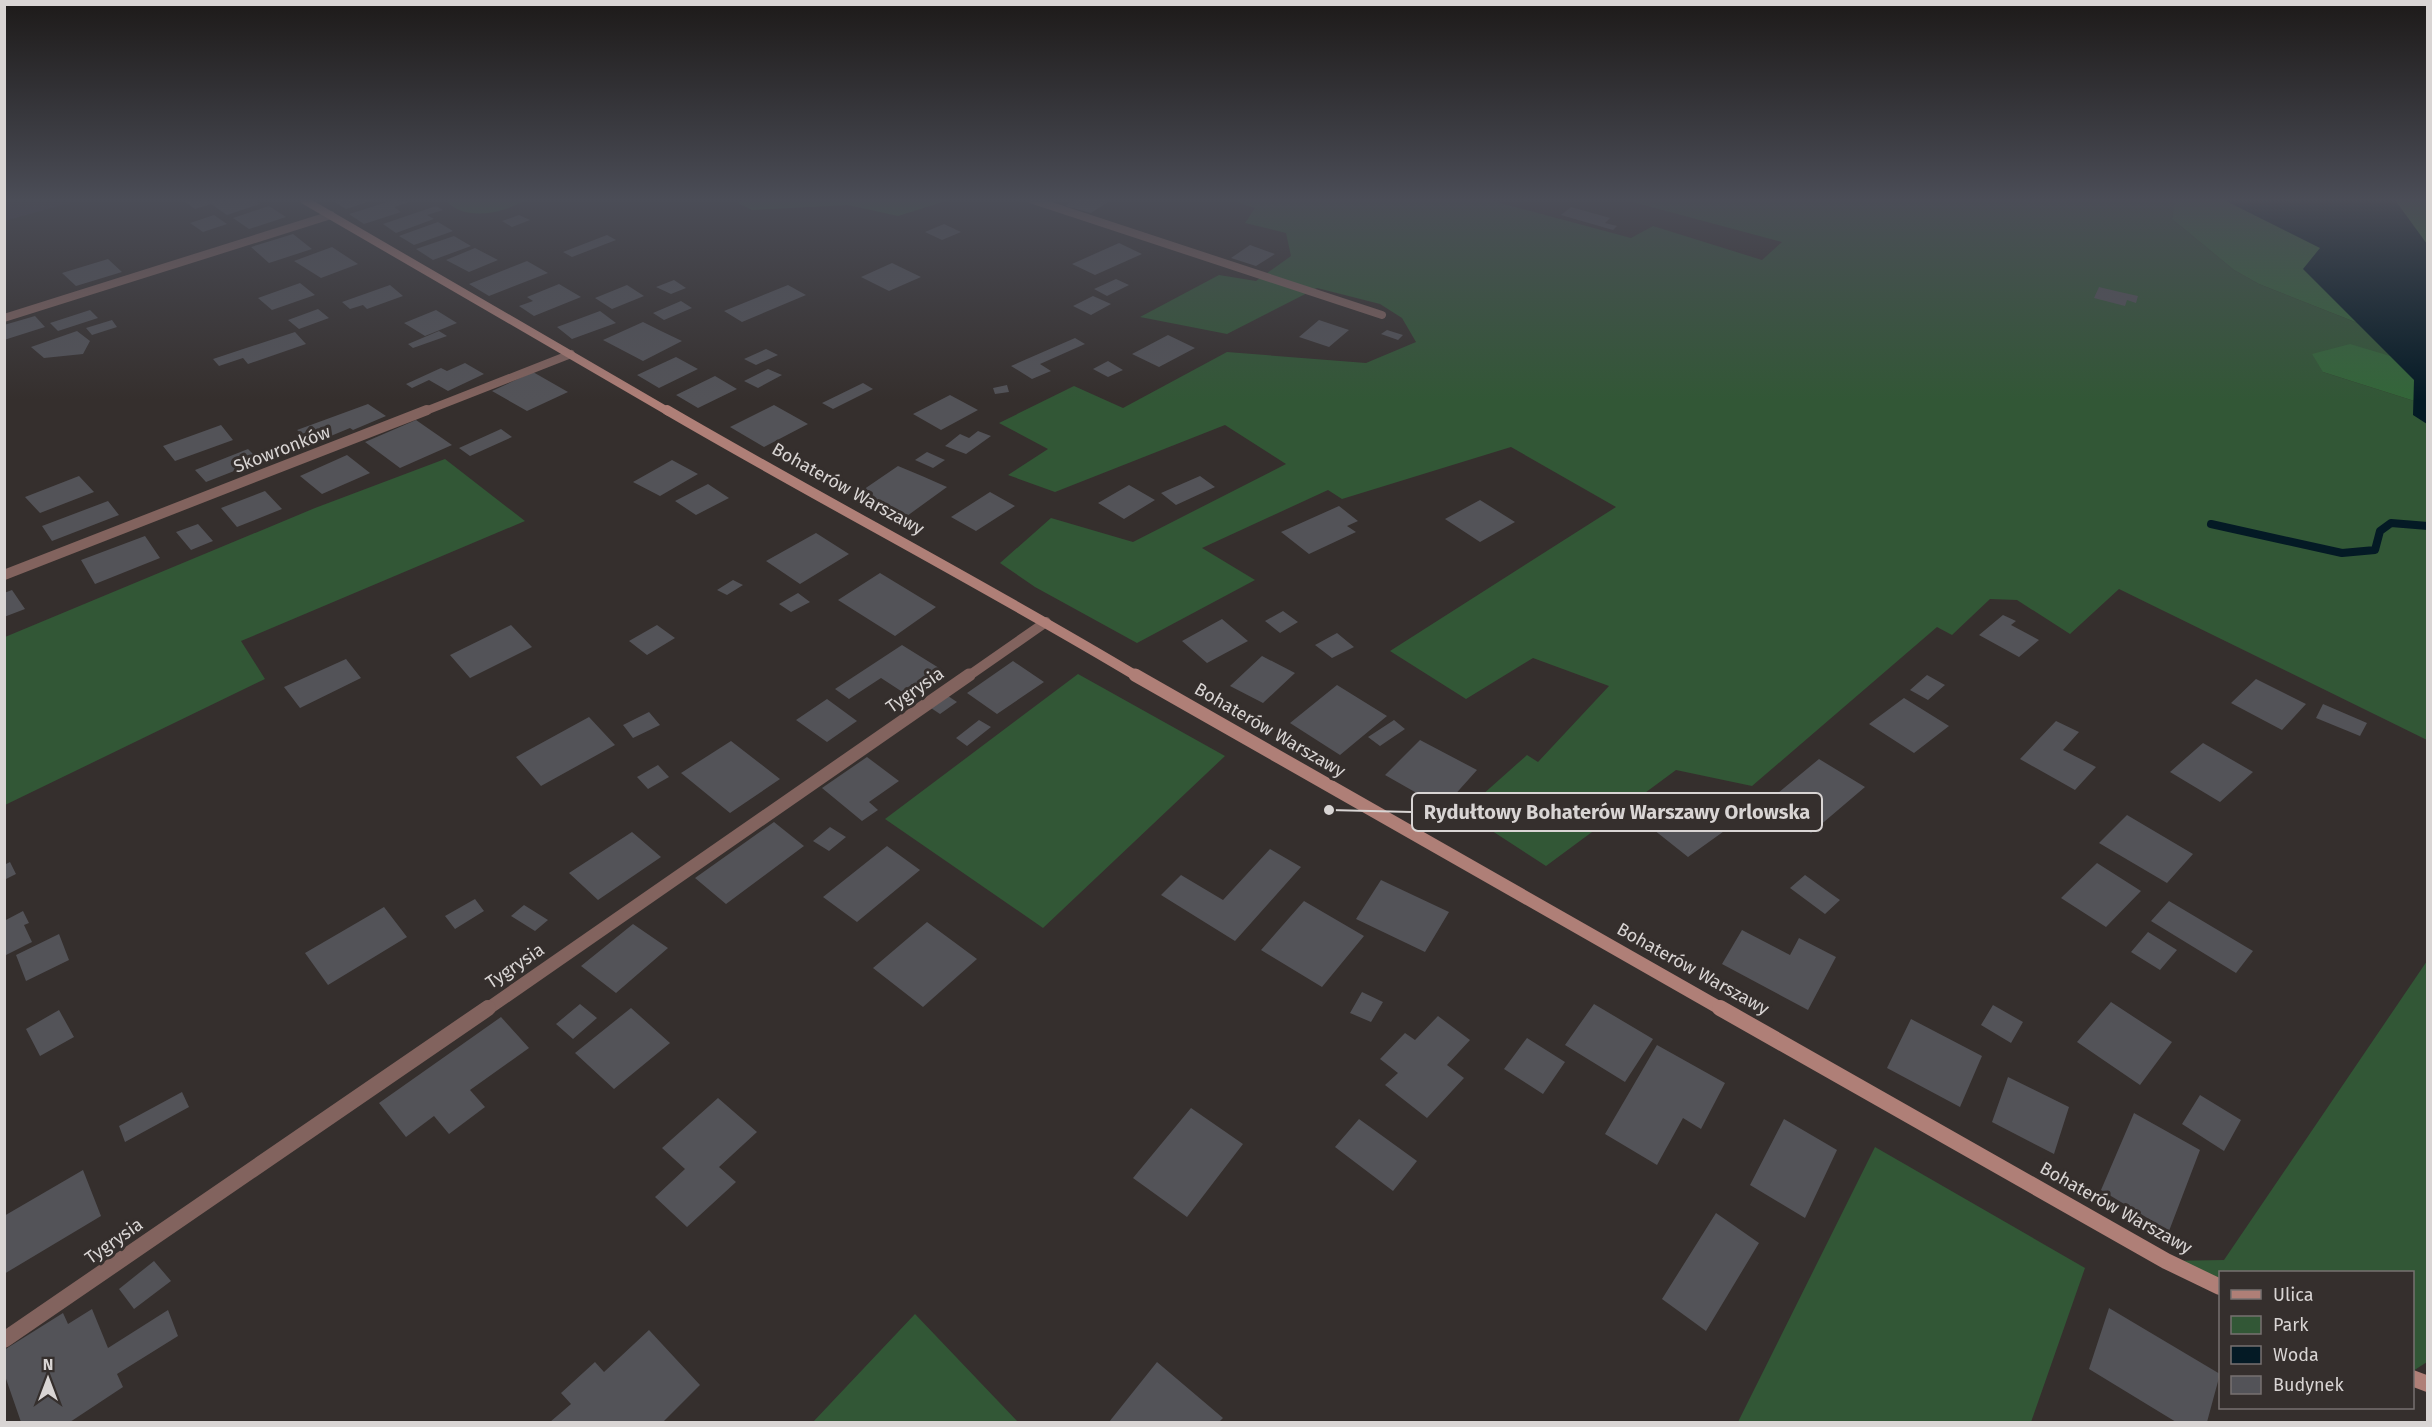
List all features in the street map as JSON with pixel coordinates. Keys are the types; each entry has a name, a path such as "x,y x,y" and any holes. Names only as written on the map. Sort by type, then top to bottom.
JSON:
{"street":[{"path":"4,318 167,267"},
{"name":"Bohaterów Warszawy","path":"420,267 799,487 1046,622 1188,707 2166,1262 2219,1287"},
{"path":"1235,267 1382,315"},
{"name":"Skowronków","path":"4,575 571,354"},
{"name":"Tygrysia","path":"4,1340 588,940 1046,622"}],"green space":[{"path":"1276,267 2230,267 2259,284 2378,331 2419,364 2323,372 2427,405 2427,740 2119,589 2070,634 2017,600 1990,599 1952,635 1937,627 1752,786 1676,770 1546,866 1463,812 1527,755 1538,762 1609,686 1533,658 1466,699 1390,651 1616,507 1511,447 1342,499 1328,490 1202,548 1255,580 1137,643 1035,587 1000,563 1051,518 1133,542 1286,464 1225,425 1055,492 1008,475 1048,449 999,423 1074,386 1123,408 1227,352 1366,363 1416,342 1402,318 1380,304 1317,288 1227,334 1140,317 1219,275 1256,281"},
{"path":"2230,267 2427,267 2427,405 2323,372 2312,354 2350,344 2417,364 2378,331 2259,284"},
{"path":"445,459 525,521 241,641 265,679 5,805 5,637 315,508"},
{"path":"1078,674 1225,756 1043,928 885,819"},
{"path":"2427,961 2427,1362 2414,1370 2414,1271 2219,1271 2219,1287 2166,1261 2224,1260"},
{"path":"1875,1147 2085,1268 2031,1422 1738,1422"},
{"path":"915,1314 1018,1422 813,1422"}],"water":[{"path":"2305,267 2427,267 2427,424 2413,415 2414,380 2303,269"}],"building":[{"path":"83,267 116,267 122,272 76,286 62,273"},
{"path":"303,267 351,267 321,278"},
{"path":"459,267 482,267 469,272"},
{"path":"513,267 537,267 548,273 489,296 469,284"},
{"path":"884,267 899,267 921,277 889,291 861,277"},
{"path":"1077,267 1114,267 1095,275"},
{"path":"1116,279 1129,285 1107,296 1094,289"},
{"path":"674,280 686,288 671,294 656,287"},
{"path":"300,283 315,295 272,310 258,298"},
{"path":"559,284 581,297 534,316 519,306 533,301 527,297"},
{"path":"390,285 403,296 367,309 363,305 350,309 342,302"},
{"path":"627,285 644,296 612,309 595,298"},
{"path":"788,285 806,295 742,322 724,311"},
{"path":"2099,287 2138,296 2136,303 2127,300 2125,306 2094,298"},
{"path":"1093,296 1111,304 1091,315 1073,306"},
{"path":"681,301 692,308 664,320 653,313"},
{"path":"318,309 329,318 299,329 288,320"},
{"path":"90,310 98,318 58,331 50,323"},
{"path":"436,310 457,323 425,336 404,323"},
{"path":"600,311 616,323 572,339 557,327"},
{"path":"35,316 45,327 4,340 4,325"},
{"path":"112,320 117,327 92,335 86,328"},
{"path":"1319,320 1349,330 1329,347 1299,337"},
{"path":"643,322 682,341 643,361 603,340"},
{"path":"1387,330 1403,335 1398,340 1381,334"},
{"path":"77,331 90,341 83,354 44,358 31,347"},
{"path":"439,331 447,336 413,348 408,344"},
{"path":"295,332 306,344 248,364 243,358 219,366 213,359"},
{"path":"1168,335 1195,348 1159,367 1132,354"},
{"path":"1075,338 1085,344 1040,364 1051,371 1032,379 1011,366"},
{"path":"766,349 778,355 756,365 744,359"},
{"path":"676,357 698,369 659,388 637,375"},
{"path":"1108,361 1123,370 1108,377 1093,369"},
{"path":"465,363 484,374 448,391 429,380 412,388 406,384 441,368 447,371"},
{"path":"768,369 782,375 758,388 744,381"},
{"path":"533,372 568,392 527,411 492,391"},
{"path":"715,376 737,389 698,408 676,395"},
{"path":"863,383 873,389 833,409 822,403"},
{"path":"1007,385 1009,392 995,394 993,388"},
{"path":"950,395 978,410 941,430 913,414"},
{"path":"368,404 386,416 326,438 314,429 302,434 297,430"},
{"path":"774,405 808,424 764,447 730,427"},
{"path":"416,420 452,445 400,468 365,442"},
{"path":"221,425 233,440 175,461 163,446"},
{"path":"501,429 512,437 470,456 459,448"},
{"path":"978,431 991,436 966,454 945,446 960,434 969,438"},
{"path":"248,449 260,461 206,482 195,470"},
{"path":"927,452 945,460 933,468 915,460"},
{"path":"347,455 370,473 322,494 300,476"},
{"path":"672,460 698,474 660,496 633,482"},
{"path":"898,466 947,487 907,516 857,494"},
{"path":"79,476 94,492 40,513 25,497"},
{"path":"1200,476 1215,487 1176,505 1161,493"},
{"path":"708,484 729,498 696,515 675,501"},
{"path":"1129,485 1155,500 1124,519 1098,503"},
{"path":"265,491 282,509 237,527 221,508"},
{"path":"990,492 1015,506 976,531 951,517"},
{"path":"1480,500 1515,522 1480,542 1445,519"},
{"path":"108,501 119,515 52,541 42,526"},
{"path":"1339,506 1358,521 1347,526 1356,532 1309,554 1281,532"},
{"path":"198,524 213,541 191,550 176,532"},
{"path":"816,533 849,554 800,584 766,561"},
{"path":"145,536 160,558 95,584 81,560"},
{"path":"880,573 936,607 895,636 838,600"},
{"path":"733,580 743,585 727,595 717,590"},
{"path":"12,590 25,609 4,617 4,593"},
{"path":"798,593 810,602 791,612 779,604"},
{"path":"1283,611 1298,622 1280,633 1265,621"},
{"path":"2003,615 2016,621 2011,625 2039,640 2019,657 1979,635"},
{"path":"1222,619 1248,641 1207,663 1182,641"},
{"path":"511,625 532,647 470,678 450,655"},
{"path":"657,625 675,638 647,655 629,641"},
{"path":"1337,633 1354,647 1332,658 1315,645"},
{"path":"902,645 939,668 904,693 881,678 849,699 835,689"},
{"path":"1262,656 1295,673 1263,703 1230,686"},
{"path":"346,659 361,678 300,708 284,687"},
{"path":"1013,661 1044,682 997,714 967,693"},
{"path":"1927,675 1945,685 1928,700 1910,690"},
{"path":"2256,679 2306,704 2282,730 2231,703"},
{"path":"1337,685 1387,716 1340,755 1290,723"},
{"path":"945,694 957,702 940,714 928,706"},
{"path":"1904,698 1949,726 1914,753 1869,724"},
{"path":"827,699 857,721 827,742 796,720"},
{"path":"2323,704 2367,723 2360,736 2316,718"},
{"path":"649,712 660,725 633,738 623,725"},
{"path":"589,717 615,745 541,786 516,757"},
{"path":"979,720 991,727 967,746 956,738"},
{"path":"1394,720 1405,729 1380,746 1368,737"},
{"path":"2056,721 2079,732 2063,750 2096,767 2075,790 2020,759"},
{"path":"1420,740 1477,770 1443,808 1385,775"},
{"path":"731,741 780,779 730,813 681,773"},
{"path":"2203,743 2253,772 2220,802 2170,772"},
{"path":"867,757 899,781 869,802 878,810 862,821 822,788"},
{"path":"1819,759 1865,787 1811,833 1766,803"},
{"path":"658,765 669,777 648,789 637,777"},
{"path":"1683,795 1727,829 1688,857 1644,822"},
{"path":"2127,815 2193,854 2167,883 2099,843"},
{"path":"774,822 804,846 726,904 695,878"},
{"path":"830,827 846,837 829,851 813,841"},
{"path":"632,832 661,857 598,900 569,873"},
{"path":"887,846 920,870 857,922 823,897"},
{"path":"1270,849 1301,867 1235,941 1161,895 1181,875 1223,900"},
{"path":"10,862 16,874 4,880 4,865"},
{"path":"2097,863 2141,891 2106,927 2061,898"},
{"path":"1805,875 1840,900 1825,914 1790,888"},
{"path":"1381,880 1449,912 1425,952 1356,919"},
{"path":"475,899 484,911 455,929 445,916"},
{"path":"1304,901 1364,936 1322,987 1261,950"},
{"path":"2169,901 2253,951 2236,973 2151,921"},
{"path":"524,905 548,920 535,931 511,916"},
{"path":"384,907 407,937 328,985 305,953"},
{"path":"23,911 29,923 24,925 32,942 4,956 4,921"},
{"path":"927,922 977,959 923,1007 873,968"},
{"path":"633,924 668,948 616,993 581,966"},
{"path":"1742,930 1790,955 1799,938 1836,957 1808,1010 1722,964"},
{"path":"2148,932 2177,950 2160,970 2131,952"},
{"path":"59,934 69,960 26,981 16,955"},
{"path":"1362,992 1383,1002 1371,1022 1350,1013"},
{"path":"2111,1002 2172,1042 2140,1085 2077,1042"},
{"path":"580,1004 597,1018 573,1039 556,1024"},
{"path":"1594,1004 1653,1039 1625,1082 1565,1045"},
{"path":"1993,1005 2023,1022 2011,1043 1981,1025"},
{"path":"631,1008 670,1043 614,1089 575,1053"},
{"path":"59,1010 74,1037 40,1056 26,1029"},
{"path":"1438,1016 1470,1040 1447,1065 1464,1078 1427,1118 1385,1085 1398,1073 1380,1059 1405,1033 1415,1040"},
{"path":"501,1017 529,1048 470,1090 485,1107 449,1134 434,1116 406,1137 379,1103"},
{"path":"1911,1019 1982,1056 1960,1107 1887,1068"},
{"path":"1527,1038 1565,1062 1543,1094 1504,1069"},
{"path":"1657,1045 1725,1083 1701,1129 1683,1118 1657,1165 1605,1134"},
{"path":"2008,1077 2069,1107 2054,1154 1992,1122"},
{"path":"182,1092 189,1107 125,1142 119,1126"},
{"path":"2200,1095 2241,1120 2224,1151 2182,1124"},
{"path":"718,1098 757,1132 719,1167 736,1182 687,1227 655,1197 685,1169 662,1148"},
{"path":"1191,1108 1243,1144 1187,1217 1133,1178"},
{"path":"2134,1113 2200,1150 2169,1231 2101,1190"},
{"path":"1359,1119 1417,1161 1393,1191 1335,1147"},
{"path":"1784,1119 1837,1150 1805,1218 1750,1185"},
{"path":"83,1170 101,1216 4,1274 4,1216"},
{"path":"1716,1213 1759,1243 1706,1331 1662,1299"},
{"path":"154,1261 171,1281 134,1309 119,1289"},
{"path":"2109,1308 2219,1373 2219,1378 2207,1422 2176,1422 2089,1369"},
{"path":"92,1309 108,1348 168,1310 178,1336 117,1374 123,1387 70,1422 21,1422 4,1373 4,1350 63,1313 68,1324"},
{"path":"649,1330 700,1385 663,1422 550,1422 571,1404 561,1393 595,1362 604,1372"},
{"path":"1157,1362 1223,1418 1219,1422 1109,1422"}],"waterway":[{"path":"2211,524 2342,553 2375,550 2380,531 2391,523 2428,526"}],"place":[{"name":"Rydułtowy Bohaterów Warszawy Orlowska","path":"1329,810"}]}
